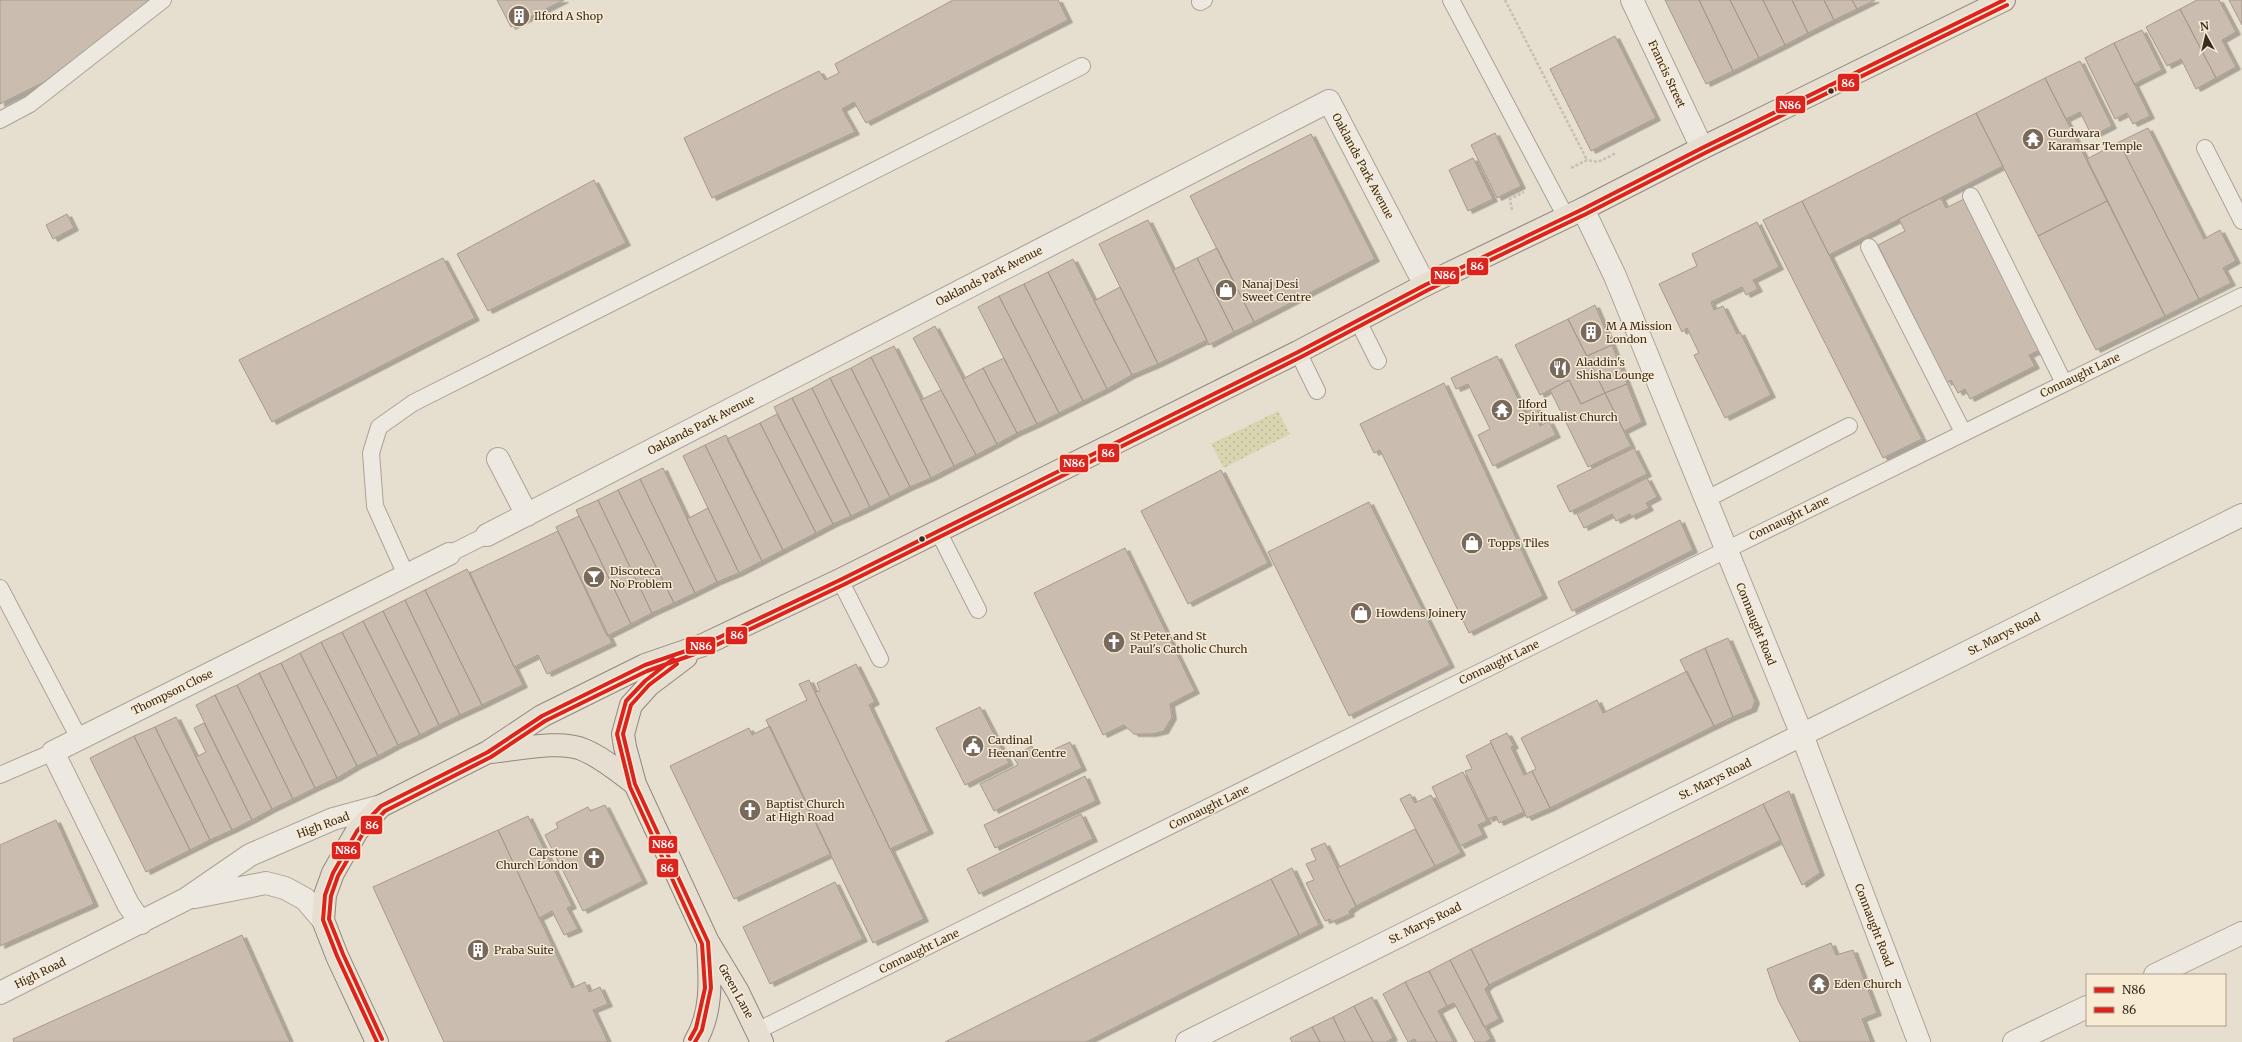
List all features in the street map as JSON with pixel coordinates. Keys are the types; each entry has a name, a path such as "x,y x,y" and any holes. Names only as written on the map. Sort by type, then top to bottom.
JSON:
{"main road":[{"name":"High Road","path":"380,806 488,752 542,716 645,665 703,645 840,580 1298,352 1425,285 1574,213 1702,148 2004,0"},
{"name":"Green Lane","path":"703,645 649,685 628,711 623,734 635,784 708,942 738,992 760,1037"},
{"name":"High Road","path":"488,752 559,746 583,749 607,763 635,784"},
{"path":"378,1042 337,956 323,920 325,895 333,873 357,831 380,806"},
{"name":"Green Lane","path":"695,1042 702,1030 711,988 708,942"}],"street":[{"name":"Francis Street","path":"1632,0 1702,148"},
{"name":"Oaklands Park Avenue","path":"487,535 1329,101 1425,285"},
{"name":"Connaught Road","path":"1574,213 1616,276 1705,500 1802,735 1919,1042"},
{"path":"498,459 527,514"},
{"name":"St. Marys Road","path":"1187,1042 2242,515"},
{"name":"Thompson Close","path":"53,752 406,575 457,551"},
{"path":"53,752 128,904 141,923"},
{"name":"High Road","path":"0,993 186,899 250,855 333,819 380,806"},
{"name":"High Road","path":"186,899 266,883 285,888 305,899 323,920"},
{"path":"2156,974 2242,933"},
{"path":"2014,1042 2086,1007"}],"lane":[{"path":"0,120 30,104 163,0"},
{"path":"1451,0 1574,213"},
{"path":"406,575 375,506 371,453 379,427 413,403 1082,66"},
{"path":"2205,148 2242,221"},
{"path":"1971,196 2064,383"},
{"path":"1869,247 1963,432"},
{"name":"Connaught Lane","path":"760,1037 1726,550 2242,296"},
{"path":"1358,321 1378,361"},
{"path":"1298,352 1317,392"},
{"path":"1705,500 1849,426"},
{"path":"938,531 978,610"},
{"name":"Oaklands Park Avenue","path":"457,551 487,535"},
{"path":"840,580 880,659"},
{"path":"0,588 79,738"},
{"path":"0,775 53,752"}],"path":[{"path":"1505,0 1587,160"},
{"path":"1564,171 1587,160 1598,162 1616,154"},
{"path":"1512,211 1510,207 1510,199 1524,192"}],"green space":[{"path":"1278,411 1290,434 1224,468 1211,444"}],"building":[{"path":"0,0 153,0 44,82 0,104"},
{"name":"Ilford A Shop","path":"497,0 564,0 511,27"},
{"path":"953,0 1058,0 1068,20 866,123 854,102 842,109 855,132 712,198 684,138 819,71 825,80 839,73 835,64"},
{"path":"1665,0 1699,0 1733,71 1706,84"},
{"path":"1699,0 1730,0 1759,58 1733,71"},
{"path":"1730,0 1763,0 1785,45 1759,58"},
{"path":"1763,0 1792,0 1808,33 1785,45"},
{"path":"1792,0 1824,0 1834,20 1808,33"},
{"path":"1824,0 1852,0 1857,9 1834,20"},
{"path":"1852,0 1875,0 1857,9"},
{"path":"2197,0 2219,0 2236,32 2222,40 2236,67 2216,78 2180,9"},
{"path":"2229,0 2242,0 2242,25"},
{"path":"2180,9 2216,78 2196,89 2181,59 2167,66 2146,27"},
{"path":"2142,30 2162,70 2134,84 2114,43"},
{"path":"1615,36 1656,118 1591,151 1550,69"},
{"path":"2114,43 2150,116 2133,124 2127,113 2115,119 2085,58"},
{"path":"2080,61 2112,126 2092,136 2080,112 2066,119 2045,78"},
{"name":"Gurdwara Karamsar Temple","path":"2045,78 2107,201 2038,236 1976,113"},
{"path":"1976,113 2003,166 1829,255 1802,201"},
{"path":"2148,128 2204,239 2220,230 2236,261 2223,268 2231,283 2199,299 2119,142"},
{"path":"1495,133 1521,186 1497,198 1471,145"},
{"path":"1311,134 1375,259 1254,322 1190,196"},
{"path":"2119,142 2199,299 2165,316 2087,159"},
{"path":"1473,158 1493,199 1468,211 1449,170"},
{"path":"594,180 626,243 488,311 457,254"},
{"path":"1941,198 1946,208 1964,199 2040,350 2029,355 2035,366 1970,399 1965,389 1958,393 1951,380 1947,383 1878,245 1905,231 1899,219"},
{"path":"1802,201 1922,439 1883,458 1763,220"},
{"path":"2107,201 2165,316 2096,350 2038,236"},
{"path":"67,214 74,228 53,239 46,225"},
{"path":"1148,220 1207,340 1158,364 1099,244"},
{"path":"1757,222 1779,267 1753,280 1758,289 1746,295 1742,287 1711,302 1714,310 1723,306 1737,334 1740,332 1771,395 1725,418 1694,355 1699,353 1687,328 1682,332 1659,284 1697,266 1692,254"},
{"name":"Nanaj Desi Sweet Centre","path":"1217,248 1254,322 1234,332 1197,258"},
{"path":"443,258 475,318 272,422 239,360"},
{"path":"1197,258 1234,332 1209,345 1173,270"},
{"path":"1073,259 1132,375 1107,389 1048,272"},
{"path":"1048,272 1107,389 1083,401 1024,284"},
{"path":"1024,284 1083,401 1059,413 999,296"},
{"path":"1120,287 1158,364 1132,375 1094,301"},
{"path":"999,296 1059,413 1037,424 978,307"},
{"name":"M A Mission London","path":"1595,305 1612,345 1587,356 1568,319"},
{"name":"Aladdin's Shisha Lounge","path":"1568,319 1605,393 1581,404 1569,380 1540,395 1515,345"},
{"path":"935,326 997,444 976,455 913,338"},
{"path":"1612,345 1627,384 1605,393 1587,356"},
{"path":"894,346 954,466 931,478 871,357"},
{"name":"Ilford Spiritualist Church","path":"1497,356 1525,413 1536,407 1541,418 1537,420 1540,426 1549,421 1556,435 1493,466 1478,435 1490,429 1468,384 1456,389 1451,378"},
{"path":"871,357 931,478 910,487 851,368"},
{"path":"1004,358 1037,424 1017,433 983,368"},
{"path":"851,368 910,487 890,497 830,378"},
{"path":"983,368 1017,433 997,444 963,379"},
{"path":"830,378 890,497 870,507 812,388"},
{"path":"1569,380 1581,404 1605,393 1631,446 1588,467 1550,390"},
{"name":"Topps Tiles","path":"1444,383 1543,596 1469,633 1380,450 1374,453 1360,424"},
{"path":"1627,384 1642,422 1624,431 1605,393"},
{"path":"812,388 870,507 851,516 792,398"},
{"path":"941,390 976,455 954,466 921,400"},
{"path":"792,398 851,516 833,524 774,407"},
{"path":"777,414 833,524 816,533 760,423"},
{"path":"760,423 816,533 783,550 727,439"},
{"path":"726,435 783,550 762,561 705,445"},
{"path":"705,445 762,561 739,573 683,456"},
{"path":"1634,448 1647,474 1570,512 1557,486"},
{"path":"663,468 717,582 695,593 640,479"},
{"path":"1221,470 1268,563 1188,604 1141,511"},
{"path":"1647,478 1657,497 1646,503 1649,508 1631,517 1630,514 1616,521 1612,514 1584,528 1577,514"},
{"path":"640,479 695,593 674,603 618,490"},
{"path":"618,490 674,603 652,613 598,500"},
{"path":"598,500 652,613 631,624 576,510"},
{"name":"Howdens Joinery","path":"1369,502 1450,665 1349,716 1268,552"},
{"path":"708,508 739,573 717,582 687,519"},
{"name":"Discoteca No Problem","path":"579,516 631,624 607,636 556,527"},
{"path":"1680,520 1693,550 1572,611 1558,582"},
{"path":"558,531 612,643 547,674 538,655 514,667 470,573"},
{"name":"St Peter and St Paul's Catholic Church","path":"1125,548 1195,691 1170,704 1172,717 1164,731 1152,734 1134,734 1124,725 1103,735 1034,593"},
{"path":"467,569 523,685 482,705 425,590"},
{"path":"425,590 482,705 460,715 405,600"},
{"path":"405,600 460,715 439,725 383,611"},
{"path":"383,611 439,725 420,735 363,621"},
{"path":"363,621 420,735 398,745 342,632"},
{"path":"342,632 398,745 378,756 321,642"},
{"path":"1728,638 1755,701 1752,709 1733,717 1705,648"},
{"path":"321,642 378,756 357,766 300,653"},
{"path":"1705,648 1733,717 1714,726 1680,660"},
{"path":"300,653 357,766 337,778 281,663"},
{"path":"281,663 337,778 315,788 259,673"},
{"path":"856,664 875,702 869,705 929,831 890,849 815,692 820,691 817,683"},
{"path":"1687,671 1714,726 1550,808 1532,771 1536,769 1521,738 1597,700 1603,713"},
{"path":"259,673 315,788 293,799 237,685"},
{"path":"809,680 924,919 873,943 766,720 807,700 799,684"},
{"path":"237,685 293,799 272,809 215,695"},
{"path":"215,695 272,809 252,820 196,705"},
{"name":"Cardinal Heenan Centre","path":"980,707 1009,763 965,785 936,728"},
{"path":"176,717 232,830 210,840 155,727"},
{"path":"204,723 252,820 232,830 196,757 206,752 194,728"},
{"name":"Baptist Church at High Road","path":"770,726 831,854 734,899 670,766 749,728 752,735"},
{"path":"155,727 210,840 190,850 134,736"},
{"path":"1507,733 1514,746 1511,747 1524,775 1532,771 1550,808 1527,818 1490,741"},
{"path":"134,736 190,850 146,872 90,758"},
{"path":"1070,742 1082,768 994,811 980,784 1018,765 1013,756 1032,746 1037,757"},
{"path":"1491,743 1524,812 1499,823 1496,816 1488,819 1465,771 1472,769 1466,756"},
{"path":"1463,772 1487,821 1478,825 1483,835 1460,846 1432,787"},
{"path":"1085,776 1096,801 995,848 984,825"},
{"path":"1789,791 1820,873 1802,885 1763,804"},
{"path":"1410,794 1415,803 1431,795 1461,853 1435,866 1400,799"},
{"path":"1763,804 1781,840 1489,985 1471,949"},
{"name":"Capstone Church London","path":"605,805 643,881 583,911 545,835 558,828 556,823 588,807 590,811"},
{"path":"1081,814 1093,839 979,894 967,869"},
{"path":"528,816 572,906 567,908 578,929 564,935 552,911 539,918 498,830"},
{"path":"56,820 94,904 0,946 0,845"},
{"path":"1415,829 1435,866 1356,906 1337,868"},
{"name":"Praba Suite","path":"498,830 572,988 585,982 589,992 600,987 608,1004 593,1010 608,1042 444,1042 373,887"},
{"path":"1325,843 1356,906 1349,911 1350,914 1332,922 1330,919 1325,921 1306,883 1314,880 1306,864 1316,860 1311,849"},
{"path":"1292,868 1319,925 1299,935 1271,879"},
{"path":"1271,879 1299,935 1086,1042 945,1042"},
{"path":"835,882 863,939 770,984 743,927"},
{"path":"242,935 290,1042 14,1042 13,1039"},
{"name":"Eden Church","path":"1831,943 1836,955 1853,950 1877,1013 1862,1019 1871,1042 1800,1042 1778,1000 1767,969"},
{"path":"1471,949 1489,985 1485,989 1499,1019 1484,1027 1450,960"},
{"path":"1450,960 1491,1039 1485,1042 1475,1042 1454,1003 1447,1006 1429,971"},
{"path":"1429,971 1447,1006 1438,1011 1454,1042 1437,1042 1405,982"},
{"path":"1405,982 1437,1042 1416,1042 1415,1039 1408,1042 1383,994"},
{"path":"1372,997 1393,1038 1386,1042 1373,1042 1354,1006"},
{"path":"1354,1006 1373,1042 1345,1042 1333,1017"},
{"path":"1333,1017 1345,1042 1320,1042 1312,1027"},
{"path":"1312,1027 1320,1042 1292,1042 1290,1038"}],"transit line":[{"name":"N86","path":"377,1042 337,956 323,920 325,895 333,873 357,831 381,806 488,752 542,716 645,665 703,645 840,580 1298,352 1425,285 1583,209 1702,148 2004,0"},
{"name":"86","path":"382,1039 343,954 329,919 331,896 338,876 362,835 385,811 491,757 545,721 647,671 706,650 843,585 1301,357 1428,290 1586,214 1705,153 2007,5"},
{"name":"86","path":"673,659 645,681 626,701 617,734 630,787 702,944 705,988 696,1028 690,1039"},
{"name":"N86","path":"677,664 649,685 631,705 623,734 635,784 708,942 711,988 702,1030 695,1042"}],"place":[{"name":"Ilford A Shop","path":"519,16"},
{"name":"Gurdwara Karamsar Temple","path":"2033,139"},
{"name":"Nanaj Desi Sweet Centre","path":"1226,290"},
{"name":"M A Mission London","path":"1591,332"},
{"name":"Aladdin's Shisha Lounge","path":"1560,368"},
{"name":"Ilford Spiritualist Church","path":"1502,410"},
{"name":"Topps Tiles","path":"1472,543"},
{"name":"Discoteca No Problem","path":"594,577"},
{"name":"Howdens Joinery","path":"1361,613"},
{"name":"St Peter and St Paul's Catholic Church","path":"1114,642"},
{"name":"Cardinal Heenan Centre","path":"973,746"},
{"name":"Baptist Church at High Road","path":"750,810"},
{"name":"Capstone Church London","path":"594,858"},
{"name":"Praba Suite","path":"478,950"},
{"name":"Eden Church","path":"1819,984"}]}
